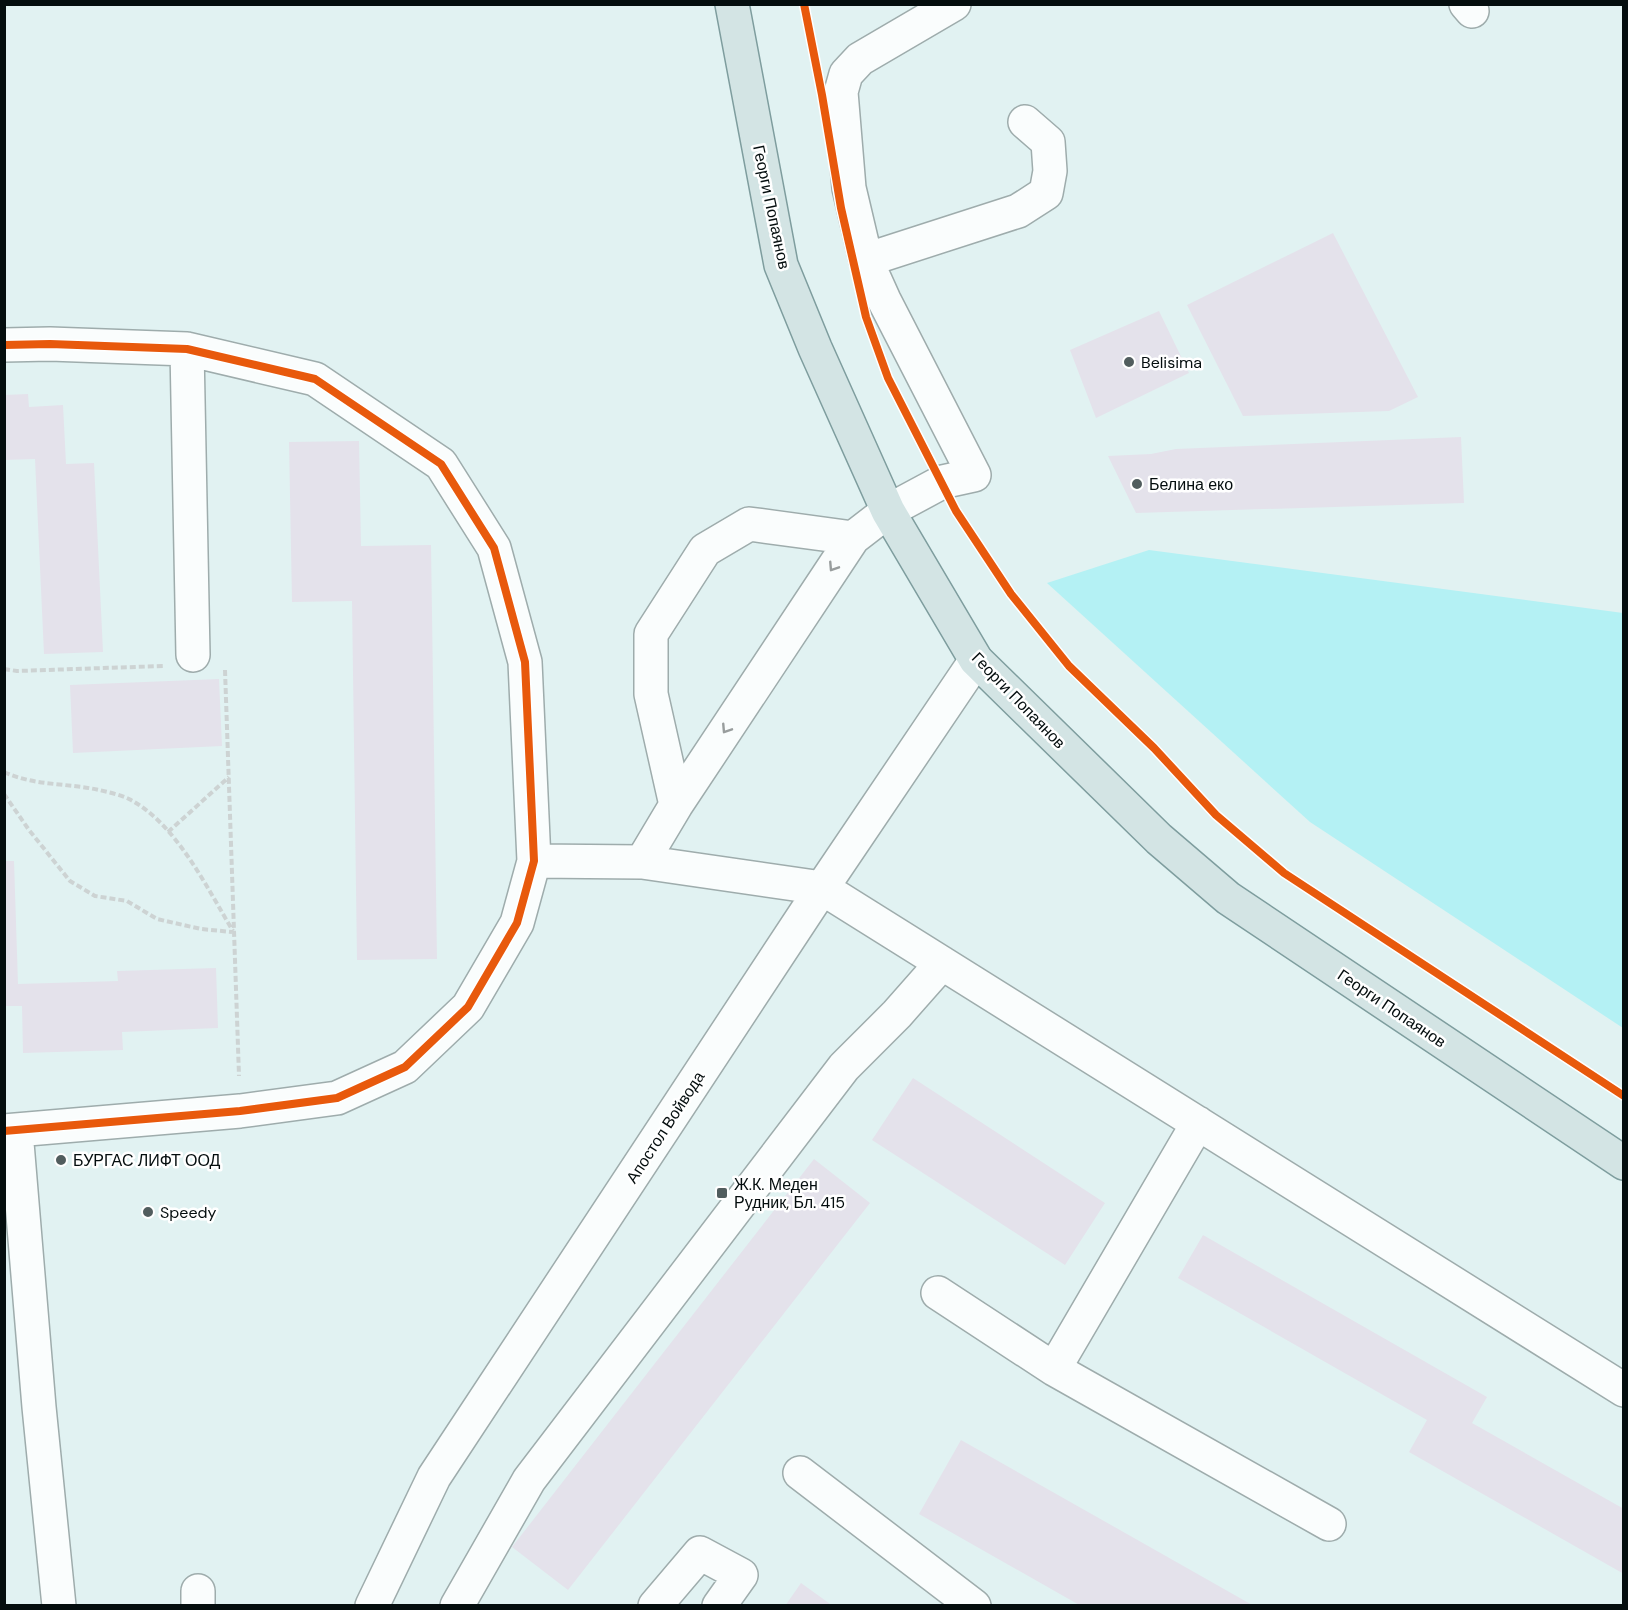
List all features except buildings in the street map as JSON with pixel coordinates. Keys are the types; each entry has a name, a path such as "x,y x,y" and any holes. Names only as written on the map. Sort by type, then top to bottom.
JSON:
{"main road":[{"name":"Георги Попаянов","path":"732,4 781,265 888,511 976,660 1159,839 1228,898 1623,1163"}],"street":[{"path":"642,862 676,805 853,538 888,511 942,482 974,475 884,300 866,260 849,188 841,92 846,74 860,59 954,4"},
{"path":"866,260 1018,211 1046,193 1050,171 1048,142 1025,122"},
{"path":"4,345 50,344 187,349 315,379 441,464 494,548 525,662 534,861 517,923 468,1007 405,1067 337,1098 240,1111 10,1131 59,1605"},
{"path":"187,349 193,660"},
{"path":"676,805 651,694 651,634 705,550 750,524 853,538"},
{"name":"Апостол Войвода","path":"372,1605 434,1477 822,888 976,660"},
{"path":"534,861 642,862 822,888 1623,1390"},
{"path":"457,1605 529,1480 844,1067 897,1014 942,963"},
{"path":"1054,1369 1198,1123"},
{"path":"938,1293 1054,1369 1329,1524"},
{"path":"800,1473 974,1605"},
{"path":"655,1605 700,1553 741,1575 719,1605"}],"path":[{"path":"4,669 193,660 225,665 240,1111"},
{"path":"4,772 31,781 99,790 129,799 154,818 187,852 233,932"},
{"path":"168,832 229,777"},
{"path":"4,794 29,830 70,881 95,896 127,901 158,919 201,929 233,932"}],"shaded area":[{"path":"1149,550 1623,613 1623,1028 1310,822 1047,583"}],"cycle path":[{"path":"804,4 841,208 866,317 888,378 956,511 1011,594 1069,666 1154,748 1216,815 1284,873 1624,1096"},
{"path":"4,345 50,344 187,349 315,379 441,464 494,548 525,662 534,861 517,923 468,1007 405,1067 337,1098 240,1111 4,1131"}],"place":[{"name":"Belisima","path":"1129,362"},
{"name":"Белина еко","path":"1137,484"},
{"name":"БУРГАС ЛИФТ ООД","path":"61,1160"},
{"name":"Ж.К. Меден Рудник, Бл. 415","path":"722,1193"},
{"name":"Speedy","path":"148,1212"}]}
